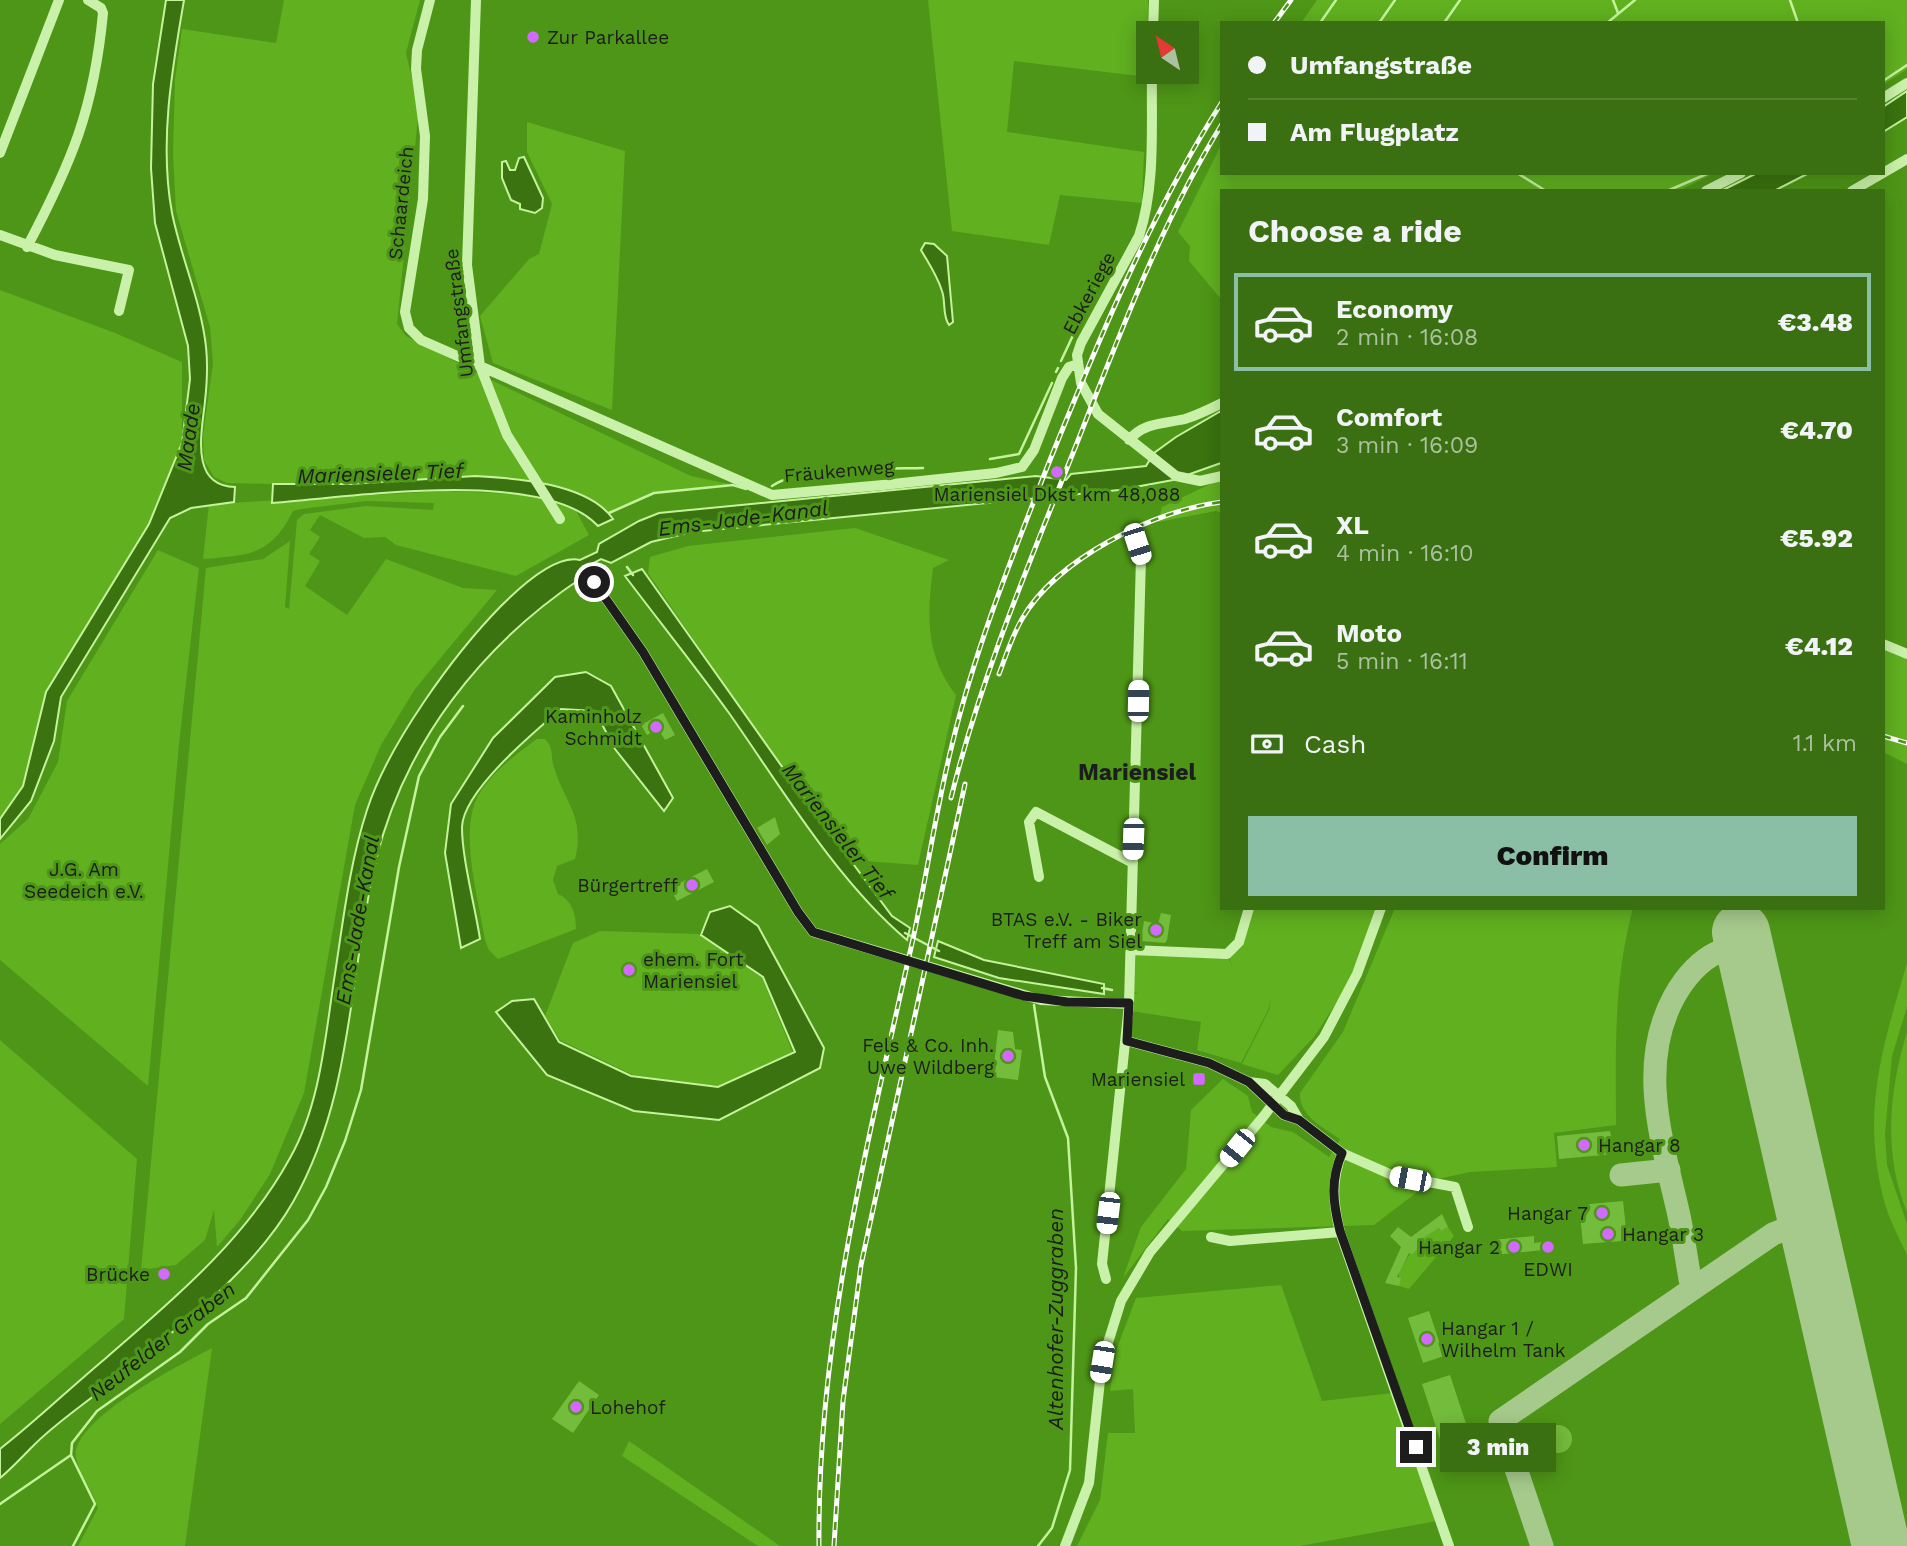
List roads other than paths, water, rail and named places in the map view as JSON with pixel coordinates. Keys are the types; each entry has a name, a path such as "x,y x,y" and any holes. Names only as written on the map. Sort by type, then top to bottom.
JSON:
{"street":[{"path":"0,153 59,0"},
{"path":"27,247 78,143 90,103 103,13 101,8 88,0"},
{"name":"Schaardeich","path":"430,0 417,50 416,69 425,136 423,199 406,320 413,334 421,340 480,366"},
{"name":"Umfangstraße","path":"475,0 467,265 480,366 507,435 560,519"},
{"path":"1153,21 1154,0"},
{"path":"1885,97 1907,83"},
{"name":"Ebkeriege","path":"1152,84 1150,187 1144,220 1139,236 1081,343 1078,364 1081,383 1091,407 1145,454 1176,476 1207,481 1220,477"},
{"path":"1885,172 1907,159"},
{"path":"1710,189 1737,175"},
{"path":"1855,189 1880,175"},
{"path":"0,235 27,247 130,271 119,311"},
{"name":"Fräukenweg","path":"480,366 772,495 909,483 1022,467 1034,450 1062,378 1069,367 1078,364"},
{"path":"1129,440 1137,431 1153,424 1187,418 1220,404"},
{"path":"1107,1279 1102,1265 1127,1041 1132,950 1141,557 1137,544"},
{"path":"594,582 643,652 798,912 813,932 1033,998 1067,1002 1129,1003"},
{"path":"1885,644 1907,654"},
{"path":"1039,877 1029,822 1035,809 1133,863"},
{"path":"1132,950 1227,954 1240,942 1248,910"},
{"path":"1065,1546 1089,1483 1102,1362 1122,1301 1150,1252 1276,1100 1324,1037 1357,974 1380,910"},
{"path":"1127,1041 1209,1063 1249,1082 1265,1084 1276,1100 1342,1153 1392,1175 1455,1187 1468,1227"},
{"path":"1342,1153 1333,1177 1333,1200 1340,1231 1449,1546"},
{"path":"1210,1237 1230,1241 1340,1231"}],"water":[{"name":"Maade","path":"166,0 184,0 169,106 168,187 172,213 200,313 206,347 202,455 210,477 220,484 235,487 234,502 191,508 170,518 61,697 54,741 31,801 0,839 0,819 23,786 46,692 149,524 182,443 190,379 188,346 155,223 151,168 153,84"},
{"path":"1907,91 1907,117 1885,131 1885,106"},
{"path":"524,157 543,198 542,208 535,213 520,209 520,204 511,200 502,178 502,162 506,161 510,170 515,170 519,158"},
{"path":"1753,175 1805,175 1778,189 1725,189"},
{"path":"925,243 934,244 947,256 953,322 949,325 940,285 921,250"},
{"name":"Ems-Jade-Kanal","path":"1220,412 1220,463 1173,480 1119,490 692,532 651,542 611,563 601,559 584,568 583,577 512,633 481,665 452,699 406,775 376,860 347,1034 328,1119 313,1161 293,1202 256,1253 210,1300 50,1430 0,1478 0,1449 158,1313 207,1266 252,1215 290,1158 315,1094 351,873 367,810 377,785 406,730 443,675 482,626 517,591 548,567 560,562 580,560 597,552 599,544 659,513 1036,476 1066,480 1071,474 1146,466 1154,453"},
{"path":"475,476 510,478 569,490 587,497 613,519 598,526 572,508 535,497 491,491 394,492 272,503 273,484 349,484"},
{"path":"642,569 807,802 892,916 910,928 907,940 881,916 834,862 729,713 625,576"},
{"path":"586,672 611,686 673,798 664,811 615,749 595,711 561,709 502,763 474,796 465,812 462,827 464,853 480,939 461,948 445,853 451,804 493,738 555,677"},
{"path":"730,906 758,926 824,1048 820,1068 719,1120 634,1111 547,1075 496,1012 512,1001 534,999 559,1042 631,1076 718,1087 795,1052 763,977 701,935 710,912"},
{"path":"938,941 984,960 1104,984 1104,994 999,978 934,957"}],"waterway":[{"path":"1321,21 1336,0"},
{"path":"1380,21 1395,0"},
{"path":"1445,21 1460,0"},
{"path":"1613,0 1618,13"},
{"path":"1609,21 1635,0"},
{"path":"1790,0 1797,21"},
{"path":"1885,80 1907,65"},
{"path":"1520,175 1543,189"},
{"path":"1672,189 1704,175"},
{"path":"1061,361 1096,286"},
{"path":"1056,372 1058,368"},
{"path":"990,459 1019,454 1052,383"},
{"path":"772,486 802,475 822,472 923,468"},
{"path":"609,513 654,493 733,485 746,489"},
{"name":"Mariensieler Tief","path":"627,567 633,575"},
{"name":"Neufelder Graben","path":"73,1546 95,1504 71,1455 72,1443 97,1411 180,1352 208,1324 246,1298 308,1220 326,1187 345,1141 361,1090 399,867 419,776 440,737 463,706"},
{"name":"Mariensieler Tief","path":"905,933 939,951"},
{"name":"Mariensieler Tief","path":"1102,988 1112,990"},
{"name":"Altenhofer-Zuggraben","path":"1034,1005 1045,1077 1068,1138 1076,1268 1070,1470 1052,1528 1038,1546"},
{"name":"Neufelder Graben","path":"0,1504 71,1455"}],"railway":[{"path":"1275,21 1291,0"},
{"path":"819,1546 820,1472 826,1398 847,1251 860,1178 961,709 1008,569 1106,325 1171,189 1220,105"},
{"path":"951,798 976,710 1006,624 1123,327 1178,203 1220,127"},
{"path":"999,674 1022,619 1038,597 1058,577 1110,541 1138,527 1167,515 1220,502"},
{"path":"1885,737 1907,743"},
{"path":"834,1546 843,1401 861,1265 965,784"}],"place":[{"name":"Zur Parkallee","path":"533,37"},
{"name":"Mariensiel Dkst km 48,088","path":"1057,472"},
{"name":"Kaminholz Schmidt","path":"656,727"},
{"name":"Bürgertreff","path":"692,885"},
{"name":"BTAS e.V. - Biker Treff am Siel","path":"1156,930"},
{"name":"ehem. Fort Mariensiel","path":"629,970"},
{"name":"Fels & Co. Inh. Uwe Wildberg","path":"1008,1056"},
{"name":"Mariensiel","path":"1199,1079"},
{"name":"Hangar 8","path":"1584,1145"},
{"name":"Hangar 7","path":"1602,1213"},
{"name":"Hangar 3","path":"1608,1234"},
{"name":"Hangar 2","path":"1514,1247"},
{"name":"EDWI","path":"1548,1247"},
{"name":"Brücke","path":"164,1274"},
{"name":"Hangar 1 / Wilhelm Tank","path":"1427,1339"},
{"name":"Lohehof","path":"576,1407"}],"district":[{"name":"Mariensiel","path":"1137,772"}],"park label":[{"name":"J.G. Am Seedeich e.V.","path":"84,880"}]}
